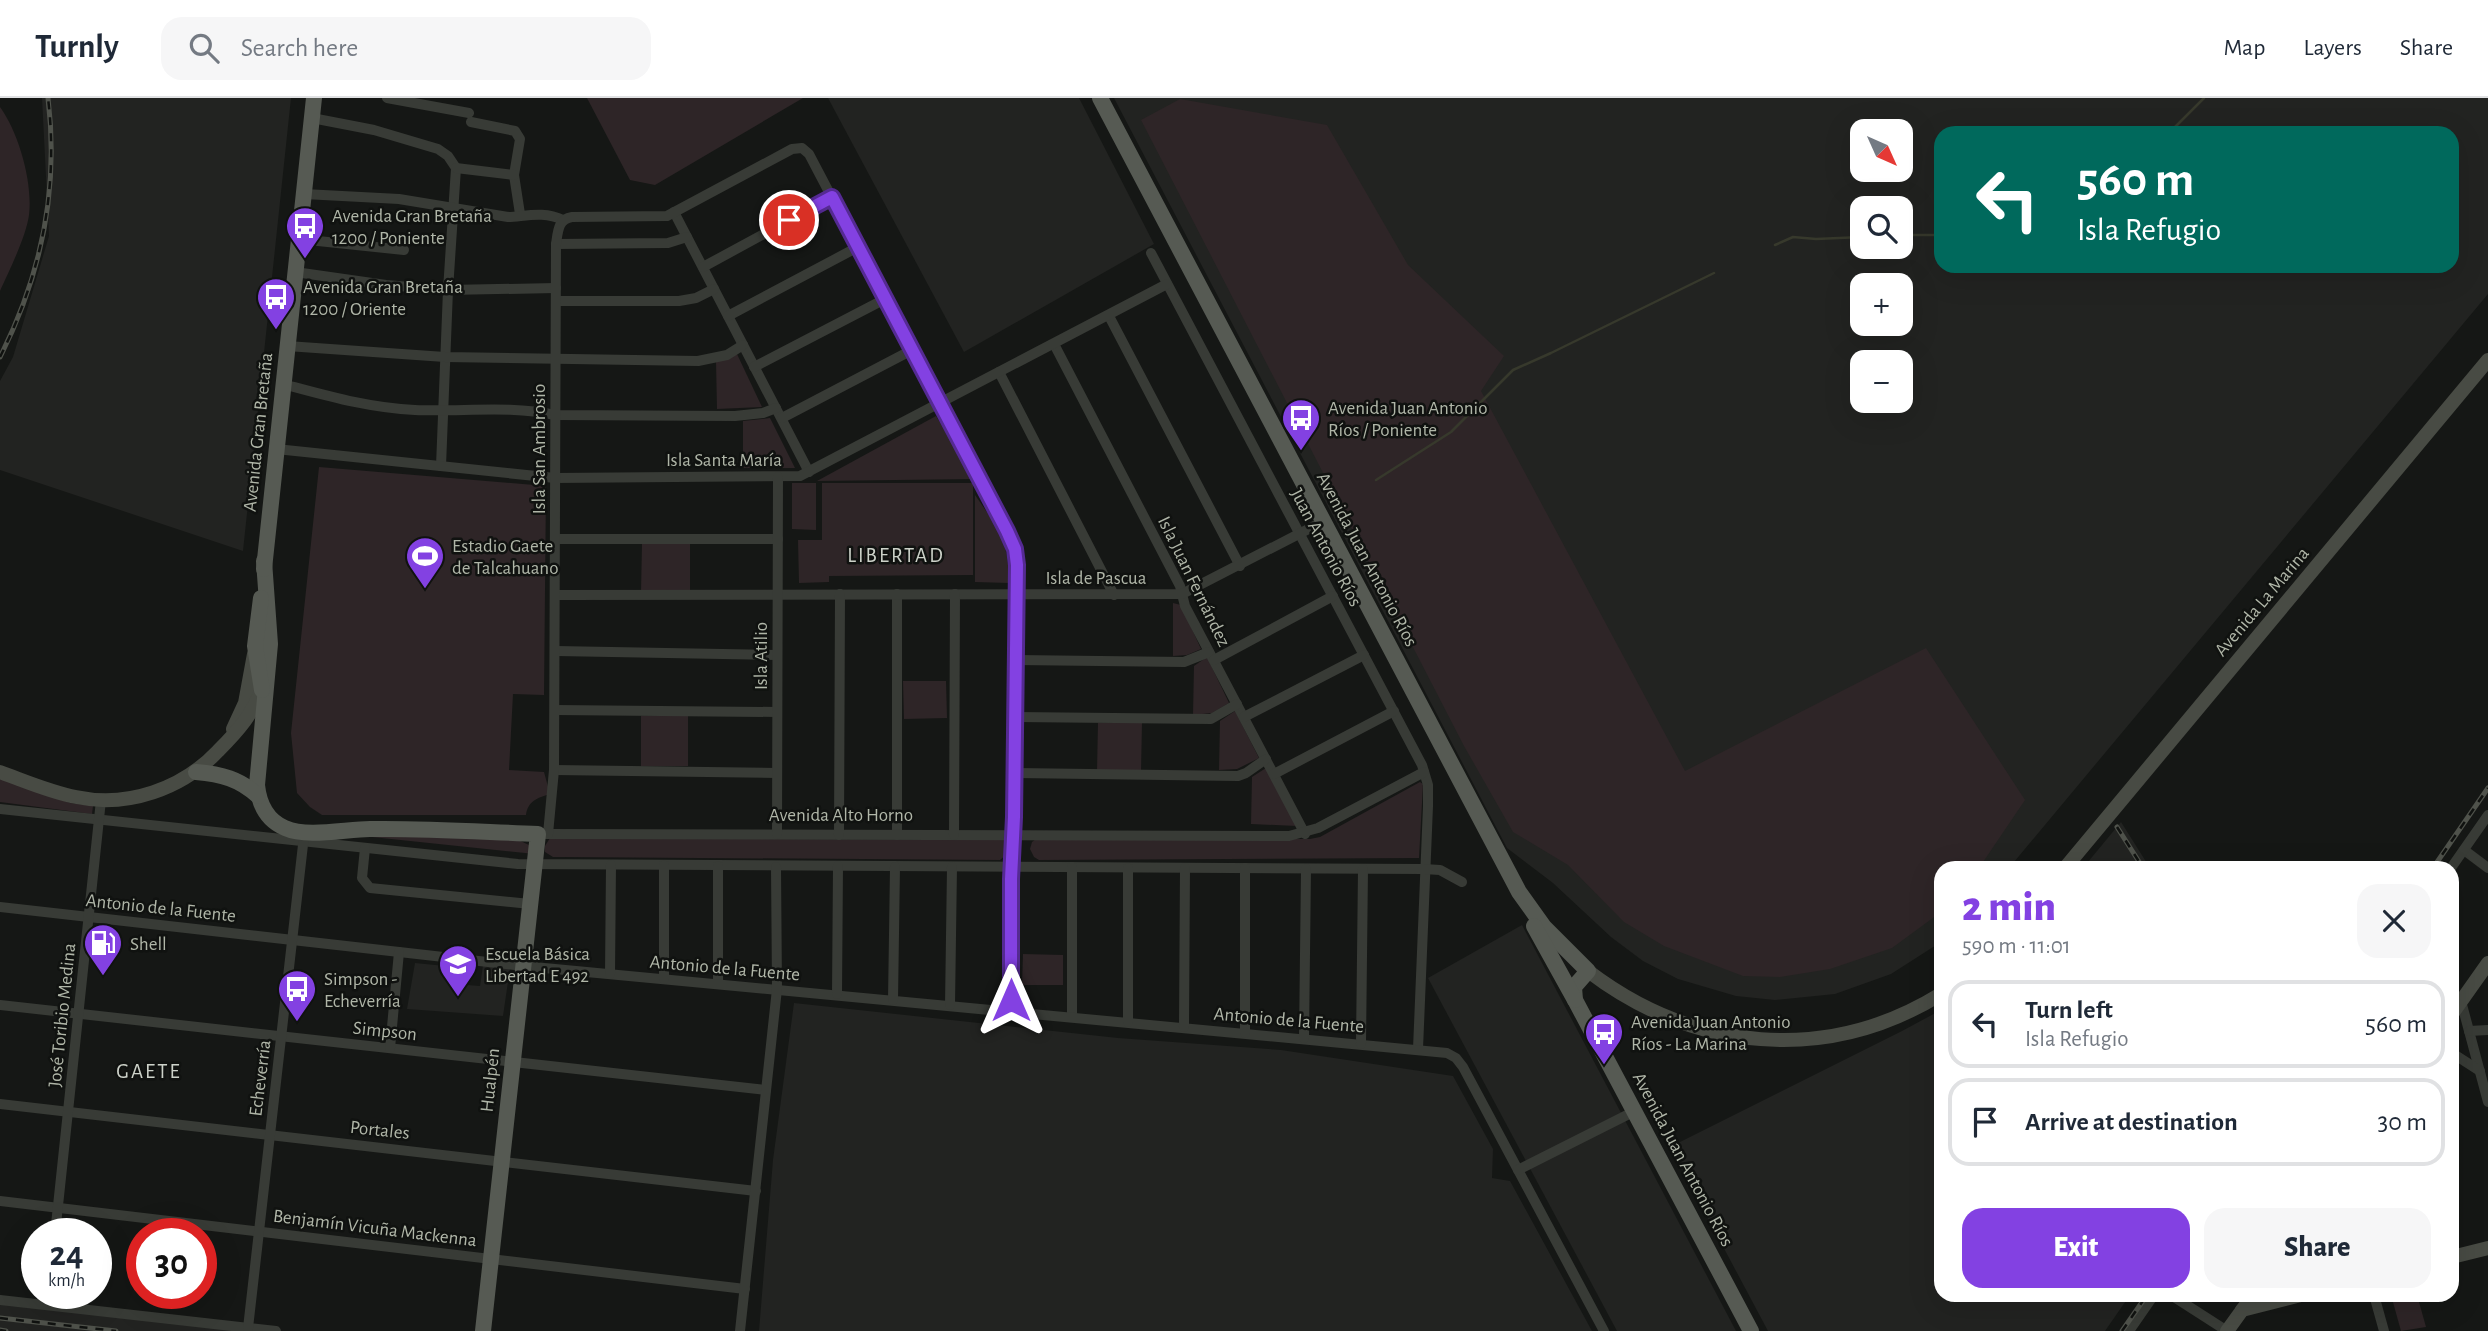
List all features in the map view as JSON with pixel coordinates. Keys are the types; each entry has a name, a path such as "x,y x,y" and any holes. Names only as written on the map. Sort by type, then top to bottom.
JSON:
{"main road":[{"name":"Avenida Gran Bretaña","path":"221,748 245,703 255,646 314,98"},
{"name":"Avenida Juan Antonio Ríos","path":"1101,98 1536,929 1751,1331"},
{"name":"Avenida La Marina","path":"2072,861 2488,360"},
{"name":"Avenida Gran Bretaña","path":"258,796 259,760 270,660 270,620 264,561"},
{"path":"255,646 262,690"},
{"name":"Avenida Gran Bretaña","path":"196,772 248,719 262,690 270,660"},
{"name":"Avenida Gran Bretaña","path":"262,690 265,710"},
{"path":"0,772 64,794 102,800 125,799 151,793 196,772 232,779 258,796"},
{"name":"Avenida Alto Horno","path":"258,796 264,810 275,822 304,837 369,828 543,834"},
{"name":"Hualpén","path":"483,1331 534,865 543,834"},
{"path":"1519,892 1544,927 1588,971 1625,997 1668,1018 1713,1033 1757,1040 1802,1040 1849,1032 1894,1018 1934,998"},
{"path":"2459,1004 2488,963"},
{"path":"1574,1000 1574,987 1588,971"},
{"path":"2459,1255 2488,1248"},
{"path":"2227,1331 2248,1302"},
{"path":"2242,1310 2273,1302"}],"street":[{"path":"387,98 470,117 517,132 520,139 514,175 520,214"},
{"path":"312,118 374,130 438,149 448,156 456,168 441,466"},
{"path":"304,194 400,200 508,217 520,214 547,215 563,220 572,216 649,218 667,216 792,149 802,148 809,154 1012,540 1016,557 1016,594 1011,1011"},
{"path":"456,168 514,175"},
{"path":"703,267 832,197"},
{"path":"674,212 809,472"},
{"name":"Isla San Ambrosio","path":"543,834 554,770 556,244 563,220"},
{"path":"556,244 668,243 687,237"},
{"path":"299,239 404,250"},
{"path":"728,316 858,247"},
{"name":"Juan Antonio Ríos","path":"1151,253 1394,710 1424,772 1428,785 1427,856 1424,869 1418,1049"},
{"path":"295,272 386,285 448,290 556,288"},
{"name":"Isla Santa María","path":"276,449 555,478 800,476 1167,284"},
{"path":"556,301 679,301 696,298 714,289"},
{"path":"754,367 885,299"},
{"path":"1108,316 1240,566"},
{"name":"Isla Juan Fernández","path":"1054,344 1180,586 1185,606 1305,834"},
{"path":"287,346 445,357 698,361 727,355 743,345"},
{"path":"782,418 912,350"},
{"path":"999,372 1114,595"},
{"path":"283,384 372,407 443,411 508,410 538,411 555,415 735,416 763,413 776,408"},
{"name":"Isla Atilio","path":"777,834 778,477"},
{"name":"Isla de Pascua","path":"556,595 1182,594 1324,522"},
{"path":"555,539 778,539"},
{"path":"839,835 840,594"},
{"path":"897,594 897,835"},
{"path":"954,835 955,594"},
{"path":"1015,660 1184,662 1212,656 1333,596"},
{"path":"556,651 778,655"},
{"path":"1244,717 1364,655"},
{"path":"1015,717 1211,719 1237,704"},
{"path":"555,709 777,712"},
{"path":"1274,774 1394,710"},
{"path":"1015,774 1236,776 1244,774 1266,759"},
{"path":"554,770 777,773"},
{"name":"Avenida Alto Horno","path":"543,834 1305,834 1424,772"},
{"name":"José Toribio Medina","path":"57,1218 102,800"},
{"path":"0,809 99,821 304,837"},
{"path":"2456,861 2488,815"},
{"name":"Avenida Alto Horno","path":"304,837 365,848 534,865 1424,869 1440,870 1462,882"},
{"name":"Echeverría","path":"248,1328 304,837"},
{"path":"365,848 362,878 370,888 530,904"},
{"path":"2464,850 2488,868"},
{"path":"610,974 611,865"},
{"path":"664,865 664,979"},
{"path":"718,866 718,983"},
{"path":"837,994 838,866"},
{"path":"740,1331 777,989 776,867"},
{"path":"893,1000 895,867"},
{"path":"950,1005 952,867"},
{"path":"1072,867 1072,1016"},
{"path":"1128,868 1128,1022"},
{"path":"1184,1027 1185,868"},
{"path":"1245,868 1245,1033"},
{"path":"1304,1038 1306,869"},
{"path":"1361,1044 1363,869"},
{"name":"Antonio de la Fuente","path":"0,907 523,966 1447,1053 1456,1058 1463,1067 1518,1170"},
{"path":"390,1048 399,952"},
{"path":"2461,1001 2488,1102"},
{"name":"Simpson","path":"0,1005 766,1090"},
{"path":"2469,1031 2488,1030"},
{"path":"2459,1058 2480,1071"},
{"name":"Portales","path":"0,1104 756,1191"},
{"path":"1604,1331 1518,1170 1635,1111"},
{"name":"Benjamín Vicuña Mackenna","path":"0,1201 745,1289"},
{"path":"0,1300 21,1303"},
{"path":"2129,1331 2149,1302"},
{"path":"2182,1302 2227,1331"},
{"path":"2376,1302 2384,1331"},
{"path":"74,1309 276,1331"}],"shaded area":[{"path":"42,98 291,98 243,551 0,470 0,381 13,357 49,236"},
{"path":"587,98 803,98 655,185 630,180"},
{"path":"828,98 1079,98 1154,244 964,352"},
{"path":"1114,98 2488,98 2488,294 2015,861 1934,861 1934,946 1891,974 1835,994 1775,1000 1736,996 1678,979 1643,961 1611,937 1553,883 1507,848"},
{"path":"1180,99 1327,125 1408,265 1504,356 1481,391 1685,771 1926,648 2025,800 1984,861 1934,861 1934,917 1892,948 1830,969 1780,977 1743,976 1664,946 1624,922 1568,865 1513,832 1464,746 1141,120"},
{"path":"0,107 19,144 27,174 30,202 29,215 17,254 0,291"},
{"path":"736,352 762,407 717,409 716,361"},
{"path":"936,416 976,479 817,481"},
{"path":"770,418 795,468 743,468 743,421"},
{"name":"Estadio Gaete de Talcahuano","path":"319,467 546,486 544,695 513,694 509,770 544,772 550,794 534,801 526,815 322,815 297,793 291,733"},
{"path":"792,483 816,483 816,530 792,529"},
{"path":"822,483 973,483 973,575 829,576 829,582 799,583 798,540 822,540"},
{"path":"975,495 1001,536 1007,556 1009,583 975,582"},
{"path":"642,544 690,544 690,593 641,592"},
{"path":"1173,603 1181,605 1201,649 1187,655 1173,656"},
{"path":"1207,657 1229,703 1212,713 1193,715 1194,666"},
{"path":"903,681 946,681 947,718 904,719"},
{"path":"1235,711 1259,758 1237,769 1219,770 1220,721"},
{"path":"641,716 688,716 688,766 641,766"},
{"path":"1098,723 1142,723 1141,772 1097,771"},
{"path":"1266,768 1297,826 1251,824 1252,777"},
{"path":"0,778 70,803 93,806 92,814 0,802"},
{"path":"1420,782 1423,784 1419,858 1039,860 1030,849 1036,839 1310,839 1320,837"},
{"path":"2121,822 2146,861 2089,861"},
{"path":"353,835 514,838 529,845 535,854"},
{"path":"550,838 1004,840 1009,849 1000,860 553,857 545,852"},
{"path":"1522,925 1736,1331 1617,1331 1428,978"},
{"path":"1023,954 1063,955 1063,985 1022,985"},
{"name":"Escuela Básica Libertad E 492","path":"415,963 455,967 454,984 480,986 483,965 510,968 503,1016 407,1009"},
{"path":"794,1003 1118,1038 1281,1050 1453,1076 1493,1149 1492,1178 1510,1181 1592,1331 759,1331 773,1160"},
{"path":"1934,1014 1934,1302 2125,1302 2105,1331 1768,1331 1670,1147"},
{"path":"0,1302 21,1304 21,1309 60,1309 249,1331 0,1331"},
{"path":"2393,1302 2419,1302 2426,1327 2401,1331"}],"waterway":[{"path":"2176,126 2204,98"},
{"path":"1913,235 1934,235"},
{"path":"1775,245 1793,237 1850,238"},
{"path":"1376,480 1451,432 1513,370 1714,273"}],"railway":[{"path":"0,357 26,295 43,231 51,165 48,98"},
{"path":"2438,861 2488,788"},
{"path":"2117,827 2139,861"},
{"path":"2122,1331 2142,1302"},
{"path":"0,1318 116,1331"},
{"path":"0,1330 6,1331"}],"place":[{"name":"Avenida Gran Bretaña 1200 / Poniente","path":"305,260"},
{"name":"Avenida Gran Bretaña 1200 / Oriente","path":"276,331"},
{"name":"Avenida Juan Antonio Ríos / Poniente","path":"1301,452"},
{"name":"Estadio Gaete de Talcahuano","path":"425,590"},
{"name":"Shell","path":"103,977"},
{"name":"Escuela Básica Libertad E 492","path":"458,998"},
{"name":"Simpson - Echeverría","path":"297,1023"},
{"name":"Avenida Juan Antonio Ríos - La Marina","path":"1604,1066"}],"district":[{"name":"LIBERTAD","path":"896,555"},
{"name":"GAETE","path":"149,1071"}],"route":[{"path":"789,220 832,197 1015,549 1017,565 1011,1000"}]}
